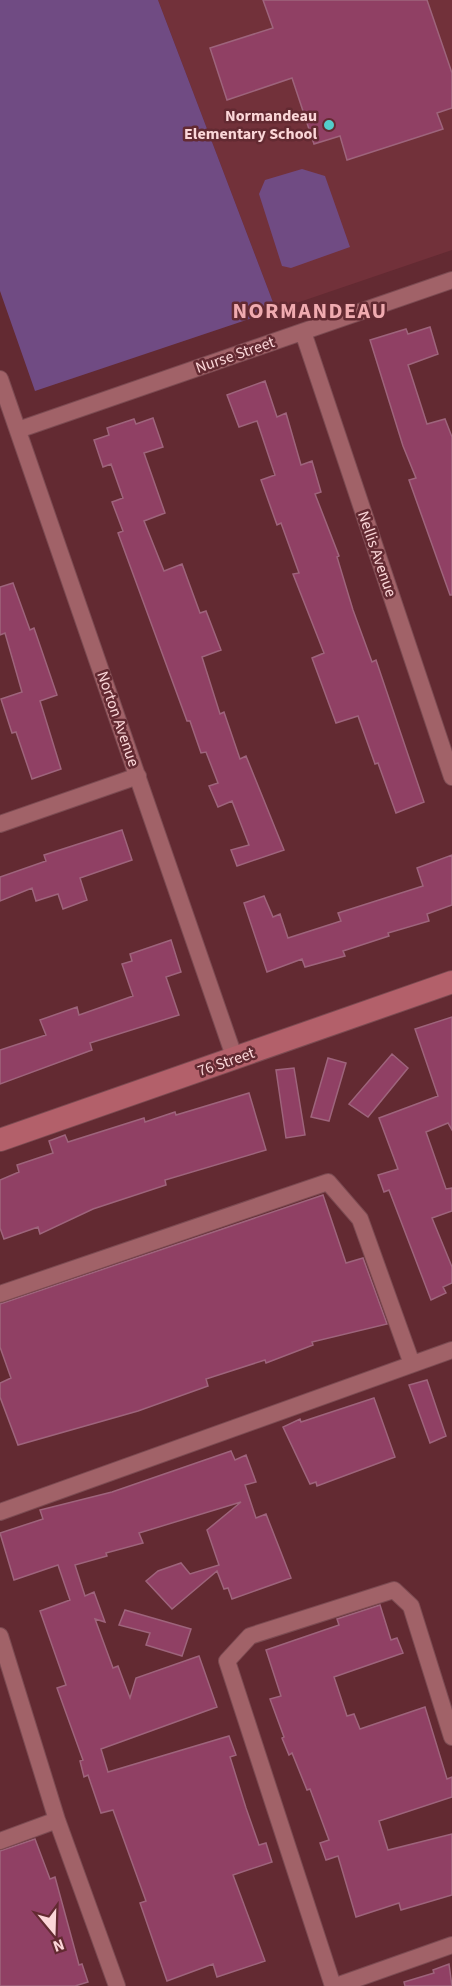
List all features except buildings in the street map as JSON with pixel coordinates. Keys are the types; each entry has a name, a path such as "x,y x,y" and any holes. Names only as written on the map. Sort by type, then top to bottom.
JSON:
{"street":[{"name":"Nurse Street","path":"18,430 452,280"},
{"name":"Nellis Avenue","path":"303,332 452,777"},
{"name":"Norton Avenue","path":"0,379 235,1059"},
{"path":"0,824 138,776"},
{"name":"76 Street","path":"0,1140 452,982"},
{"path":"0,1294 328,1182 360,1220 412,1364"},
{"path":"0,1512 452,1350"},
{"path":"452,1737 411,1606 394,1590 250,1636 227,1661 335,1986 452,1946"},
{"path":"0,1636 57,1820 117,1986"},
{"path":"0,1841 57,1820"}],"shaded area":[{"path":"0,0 158,0 276,310 35,391 0,291"},
{"name":"Normandeau Elementary School","path":"158,0 452,0 452,250 276,310"},
{"path":"302,169 325,176 350,247 291,268 282,266 259,194 265,180"}],"place":[{"name":"Normandeau Elementary School","path":"329,125"}],"district":[{"name":"NORMANDEAU","path":"310,311"}]}
